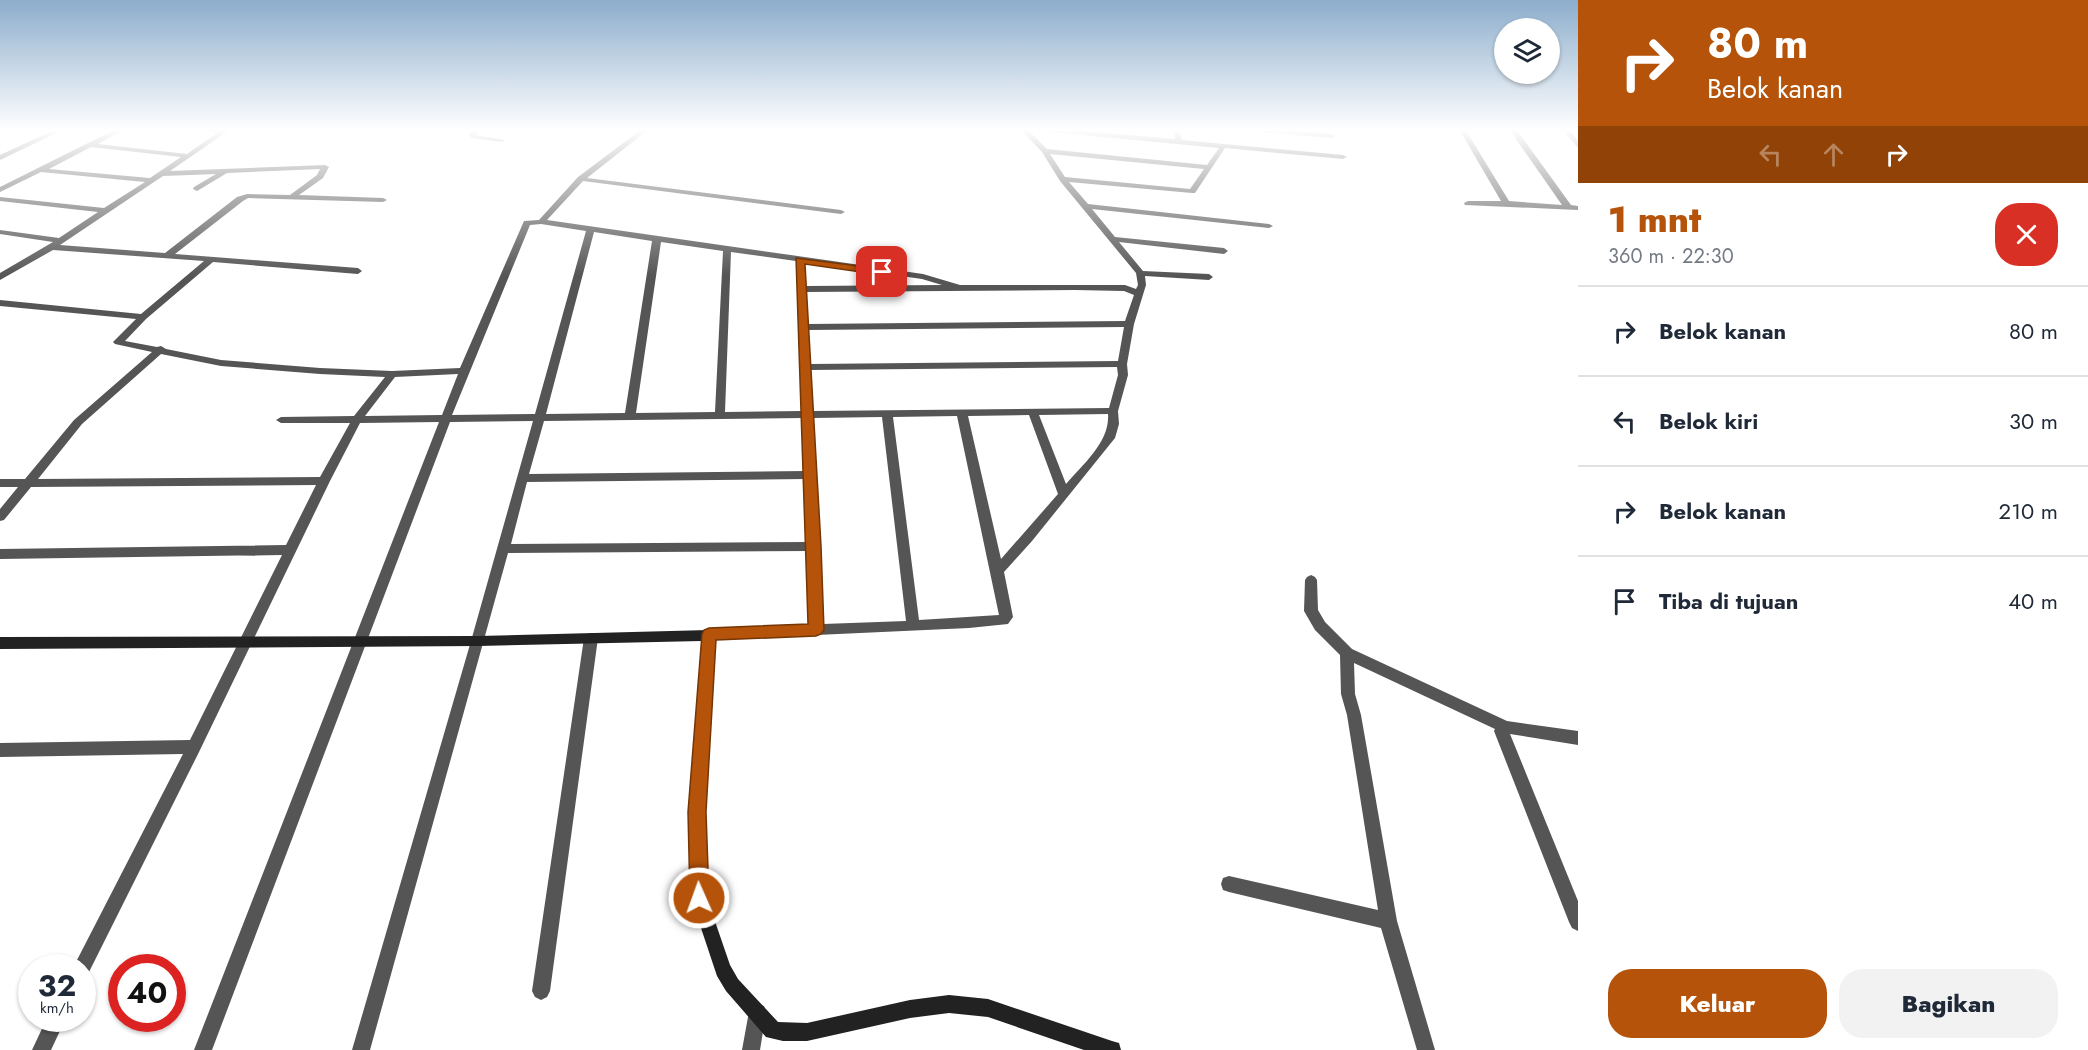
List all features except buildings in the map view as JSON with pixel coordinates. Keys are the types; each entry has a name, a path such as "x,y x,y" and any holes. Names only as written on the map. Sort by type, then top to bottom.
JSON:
{"street":[{"path":"0,190 23,178"},
{"path":"129,178 152,180"},
{"path":"0,277 52,247 155,178"},
{"path":"197,189 214,178"},
{"path":"292,197 317,178"},
{"path":"1063,179 1192,191 1200,178"},
{"path":"1491,178 1506,203"},
{"path":"1547,178 1568,207"},
{"path":"541,222 581,179 842,212"},
{"path":"997,571 1028,538 1110,438 1114,424 1113,411 1123,375 1122,364 1129,324 1142,285 1140,273 1063,179"},
{"path":"167,256 240,199 261,195 383,200"},
{"path":"0,199 106,211"},
{"path":"1468,203 1578,208"},
{"path":"1085,206 1269,226"},
{"path":"203,1050 464,371 527,223 541,222 657,238 923,278 957,287"},
{"path":"361,1050 478,641 591,229"},
{"path":"0,232 60,241"},
{"path":"630,416 657,238"},
{"path":"1112,239 1224,251"},
{"path":"52,247 358,271"},
{"path":"720,416 727,249"},
{"path":"210,261 118,342 221,363 392,374 464,371"},
{"path":"800,261 816,630"},
{"path":"1140,273 1209,278"},
{"path":"802,289 1118,288 1131,289 1140,294"},
{"path":"0,303 143,318"},
{"path":"804,327 1129,324"},
{"path":"0,518 78,422 161,349"},
{"path":"805,366 1122,364"},
{"path":"89,954 324,482 357,419 392,374"},
{"path":"281,420 1113,411"},
{"path":"0,643 478,641 816,630 1003,620 1006,615 962,413"},
{"path":"1033,413 1064,494"},
{"path":"887,414 913,625"},
{"path":"523,478 810,475"},
{"path":"0,483 324,482"},
{"path":"502,549 814,546"},
{"path":"0,554 289,550"},
{"path":"1311,580 1311,611 1320,626 1347,653 1505,727 1578,738"},
{"path":"709,634 697,812 699,898 723,970 732,985 772,1030 807,1032 910,1009 949,1004 988,1008 1112,1050"},
{"path":"541,991 591,638"},
{"path":"1347,653 1348,694 1354,716 1389,921 1426,1050"},
{"path":"1505,727 1501,731 1572,897 1578,922"},
{"path":"0,750 194,747"},
{"path":"1229,884 1389,921"},
{"path":"751,1050 757,1013"},
{"path":"41,1050 50,1032"}],"route":[{"path":"699,898 697,812 709,634 816,630 800,261 882,272"}]}
